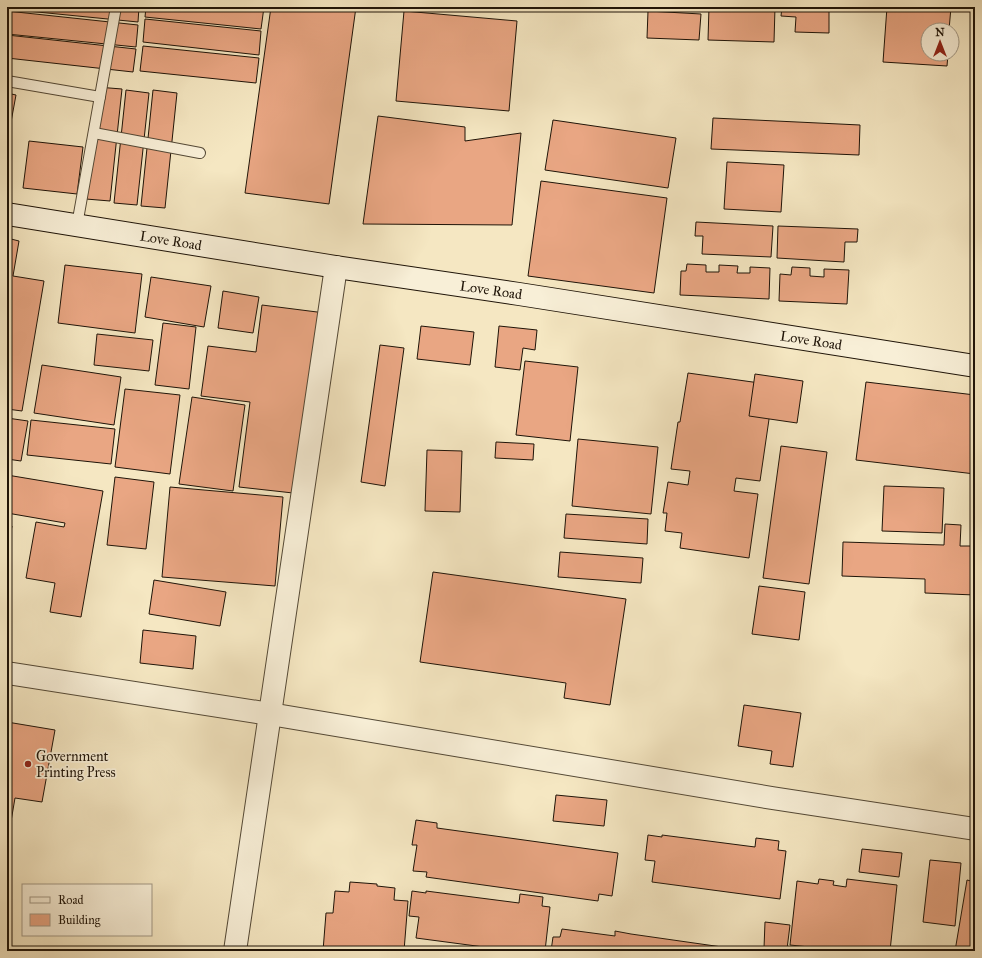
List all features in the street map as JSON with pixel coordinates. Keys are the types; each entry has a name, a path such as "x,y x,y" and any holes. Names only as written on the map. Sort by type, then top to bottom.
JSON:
{"street":[{"name":"Love Road","path":"7,214 336,267 535,296 975,366"},
{"path":"235,951 336,267"},
{"path":"7,673 270,714 772,798 975,829"}],"lane":[{"path":"77,225 116,7"},
{"path":"7,81 100,97"},
{"path":"94,133 200,153"}],"building":[{"path":"7,7 139,7 138,22 7,9"},
{"path":"146,7 264,7 261,29 145,17"},
{"path":"271,7 356,7 329,204 245,193"},
{"path":"627,7 644,7 644,11 627,11"},
{"path":"709,7 775,7 774,42 708,40"},
{"path":"782,7 829,7 829,33 795,32 796,17 781,16"},
{"path":"887,7 951,7 950,22 920,22 920,62 947,62 947,66 883,62"},
{"path":"7,11 138,25 136,47 7,34"},
{"path":"404,11 517,21 509,111 396,101"},
{"path":"648,11 701,14 699,40 647,38"},
{"path":"145,19 261,31 259,55 143,42"},
{"path":"975,31 975,63 972,63"},
{"path":"7,35 136,49 133,72 7,58"},
{"path":"143,46 259,58 256,83 140,71"},
{"path":"97,87 122,89 110,201 86,199"},
{"path":"126,90 149,93 137,205 114,203"},
{"path":"153,90 177,93 165,208 141,206"},
{"path":"7,93 16,95 11,122 7,121"},
{"path":"378,116 465,127 465,141 521,133 512,225 363,224"},
{"path":"713,118 860,125 859,155 711,149"},
{"path":"553,120 676,138 668,188 545,170"},
{"path":"29,141 83,147 77,194 23,188"},
{"path":"727,162 784,165 781,212 724,209"},
{"path":"541,181 667,198 654,293 528,276"},
{"path":"696,222 773,226 771,257 702,254 703,236 695,236"},
{"path":"778,226 858,229 857,242 845,242 844,262 777,258"},
{"path":"7,238 19,241 13,276 44,281 22,411 7,409"},
{"path":"687,264 706,265 706,272 719,272 719,265 738,266 737,273 750,273 750,267 770,268 769,299 680,295 681,271 686,271"},
{"path":"65,265 142,274 135,333 58,323"},
{"path":"792,267 810,268 810,276 824,277 824,269 849,270 847,304 779,301 780,274 791,275"},
{"path":"151,277 211,286 204,327 145,317"},
{"path":"223,291 259,297 253,333 218,328"},
{"path":"262,305 325,313 302,494 239,487 250,402 201,396 208,346 256,352"},
{"path":"163,323 196,327 189,389 155,385"},
{"path":"421,326 474,332 470,365 417,359"},
{"path":"499,326 537,330 535,350 523,348 520,370 495,367"},
{"path":"97,334 153,340 149,371 94,365"},
{"path":"380,345 404,348 385,486 361,482"},
{"path":"525,361 578,367 570,441 516,435"},
{"path":"42,365 121,377 114,425 34,413"},
{"path":"688,373 774,385 760,481 736,478 734,491 758,494 749,558 680,548 682,533 665,531 667,513 663,513 668,482 688,485 690,471 671,469 678,422 680,422"},
{"path":"755,374 803,381 797,423 749,416"},
{"path":"866,382 975,395 975,474 856,460"},
{"path":"125,389 180,395 170,474 115,467"},
{"path":"192,397 245,405 233,491 179,484"},
{"path":"7,418 28,421 21,461 7,459"},
{"path":"31,420 115,429 111,464 27,455"},
{"path":"578,439 658,447 651,514 572,506"},
{"path":"496,442 534,444 533,460 495,458"},
{"path":"781,446 827,452 809,584 763,578"},
{"path":"427,450 462,451 460,512 425,511"},
{"path":"7,475 103,491 81,617 50,612 55,583 26,578 36,522 64,527 65,523 7,513"},
{"path":"115,477 154,482 146,549 107,545"},
{"path":"884,486 944,488 942,533 882,531"},
{"path":"170,487 283,497 275,586 162,577"},
{"path":"566,514 648,519 647,544 564,538"},
{"path":"945,524 961,525 960,546 975,546 975,595 925,593 925,579 842,576 843,542 944,545"},
{"path":"7,525 12,526 7,553"},
{"path":"560,552 643,558 641,583 558,577"},
{"path":"433,572 626,599 610,705 564,698 566,683 420,662"},
{"path":"154,580 226,592 220,626 149,614"},
{"path":"759,586 805,592 799,640 752,634"},
{"path":"143,630 196,636 193,669 140,663"},
{"path":"744,705 801,713 793,767 770,764 772,751 738,746"},
{"name":"Government Printing Press","path":"7,722 55,730 42,802 15,798 7,845"},
{"path":"556,795 607,800 604,826 553,821"},
{"path":"416,820 437,823 437,828 618,853 612,896 599,894 598,901 426,877 427,872 413,871 417,845 412,845"},
{"path":"648,835 662,837 662,835 755,847 756,838 779,841 778,850 786,851 780,899 652,882 655,861 645,860"},
{"path":"862,849 902,853 899,877 859,872"},
{"path":"930,860 961,863 955,926 923,922"},
{"path":"819,879 834,881 833,885 846,887 847,879 897,885 890,951 848,951 790,945 797,881 818,884"},
{"path":"967,880 975,882 975,951 955,951"},
{"path":"350,882 377,884 377,886 395,888 394,900 408,901 404,951 323,951 326,913 333,913 335,891 349,892"},
{"path":"412,891 426,893 426,891 519,903 520,894 543,897 542,906 550,907 545,951 514,951 416,938 419,917 409,916"},
{"path":"765,922 790,925 787,949 764,948"},
{"path":"562,929 615,936 615,931 729,948 729,951 551,951 553,937 560,937"}],"place":[{"name":"Government Printing Press","path":"28,764"}]}
